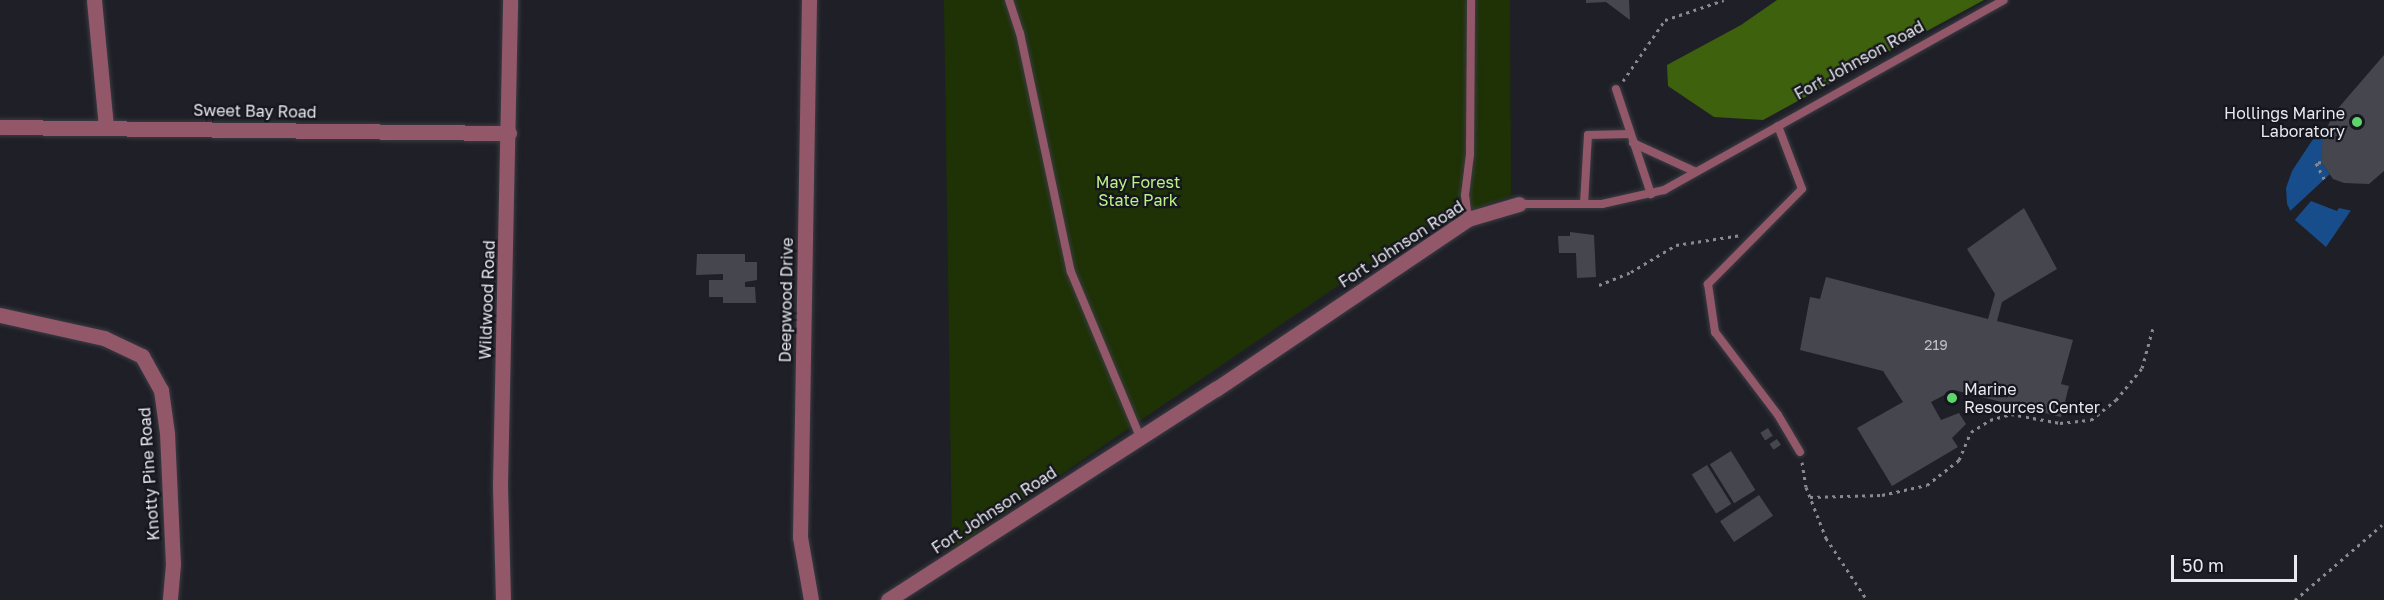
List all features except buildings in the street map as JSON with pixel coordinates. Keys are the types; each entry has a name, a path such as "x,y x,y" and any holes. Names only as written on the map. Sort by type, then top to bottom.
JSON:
{"street":[{"path":"94,0 106,126"},
{"name":"Wildwood Road","path":"503,600 500,484 510,0"},
{"name":"Deepwood Drive","path":"809,0 801,537 811,600"},
{"name":"Sweet Bay Road","path":"0,127 106,126 509,133"},
{"name":"Fort Johnson Road","path":"888,600 1140,437 1468,219 1519,204"},
{"name":"Knotty Pine Road","path":"0,315 104,338 142,356 161,390 167,433 172,553 170,600"}],"lane":[{"path":"1008,0 1020,33 1071,272 1140,437"},
{"path":"1468,219 1465,195 1470,154 1472,0"},
{"name":"Fort Johnson Road","path":"1519,204 1584,204 1651,194 2004,0"},
{"path":"1616,89 1651,194"},
{"path":"1778,126 1802,189 1758,237 1708,284 1715,332 1778,415 1800,452"},
{"path":"1584,204 1588,135 1630,134"},
{"path":"1633,143 1694,171"}],"path":[{"path":"1616,89 1665,20 1724,0"},
{"path":"2321,162 2316,163 2324,179"},
{"path":"1599,285 1631,272 1676,245 1733,234 1758,237"},
{"path":"1810,497 1882,495 1927,485 1959,460 1971,432 1990,420 2011,414 2060,423 2091,420 2116,400 2142,368 2153,328"},
{"path":"1800,452 1810,497 1826,538 1868,600"},
{"path":"2295,600 2382,525"}],"green space":[{"name":"May Forest State Park","path":"944,0 1510,0 1511,196 1424,227 952,549"},
{"path":"1777,0 1984,0 1763,120 1714,117 1668,86 1667,65 1741,25"}],"water":[{"path":"2319,130 2325,132 2321,162 2333,179 2369,184 2326,247 2295,220 2287,204 2286,188 2292,171"}],"pier":[{"path":"2330,174 2372,182 2372,185 2353,211 2339,208 2337,211 2311,201 2293,222 2288,213"}],"place":[{"name":"Hollings Marine Laboratory","path":"2357,122"},
{"name":"Marine Resources Center","path":"1952,398"}]}
